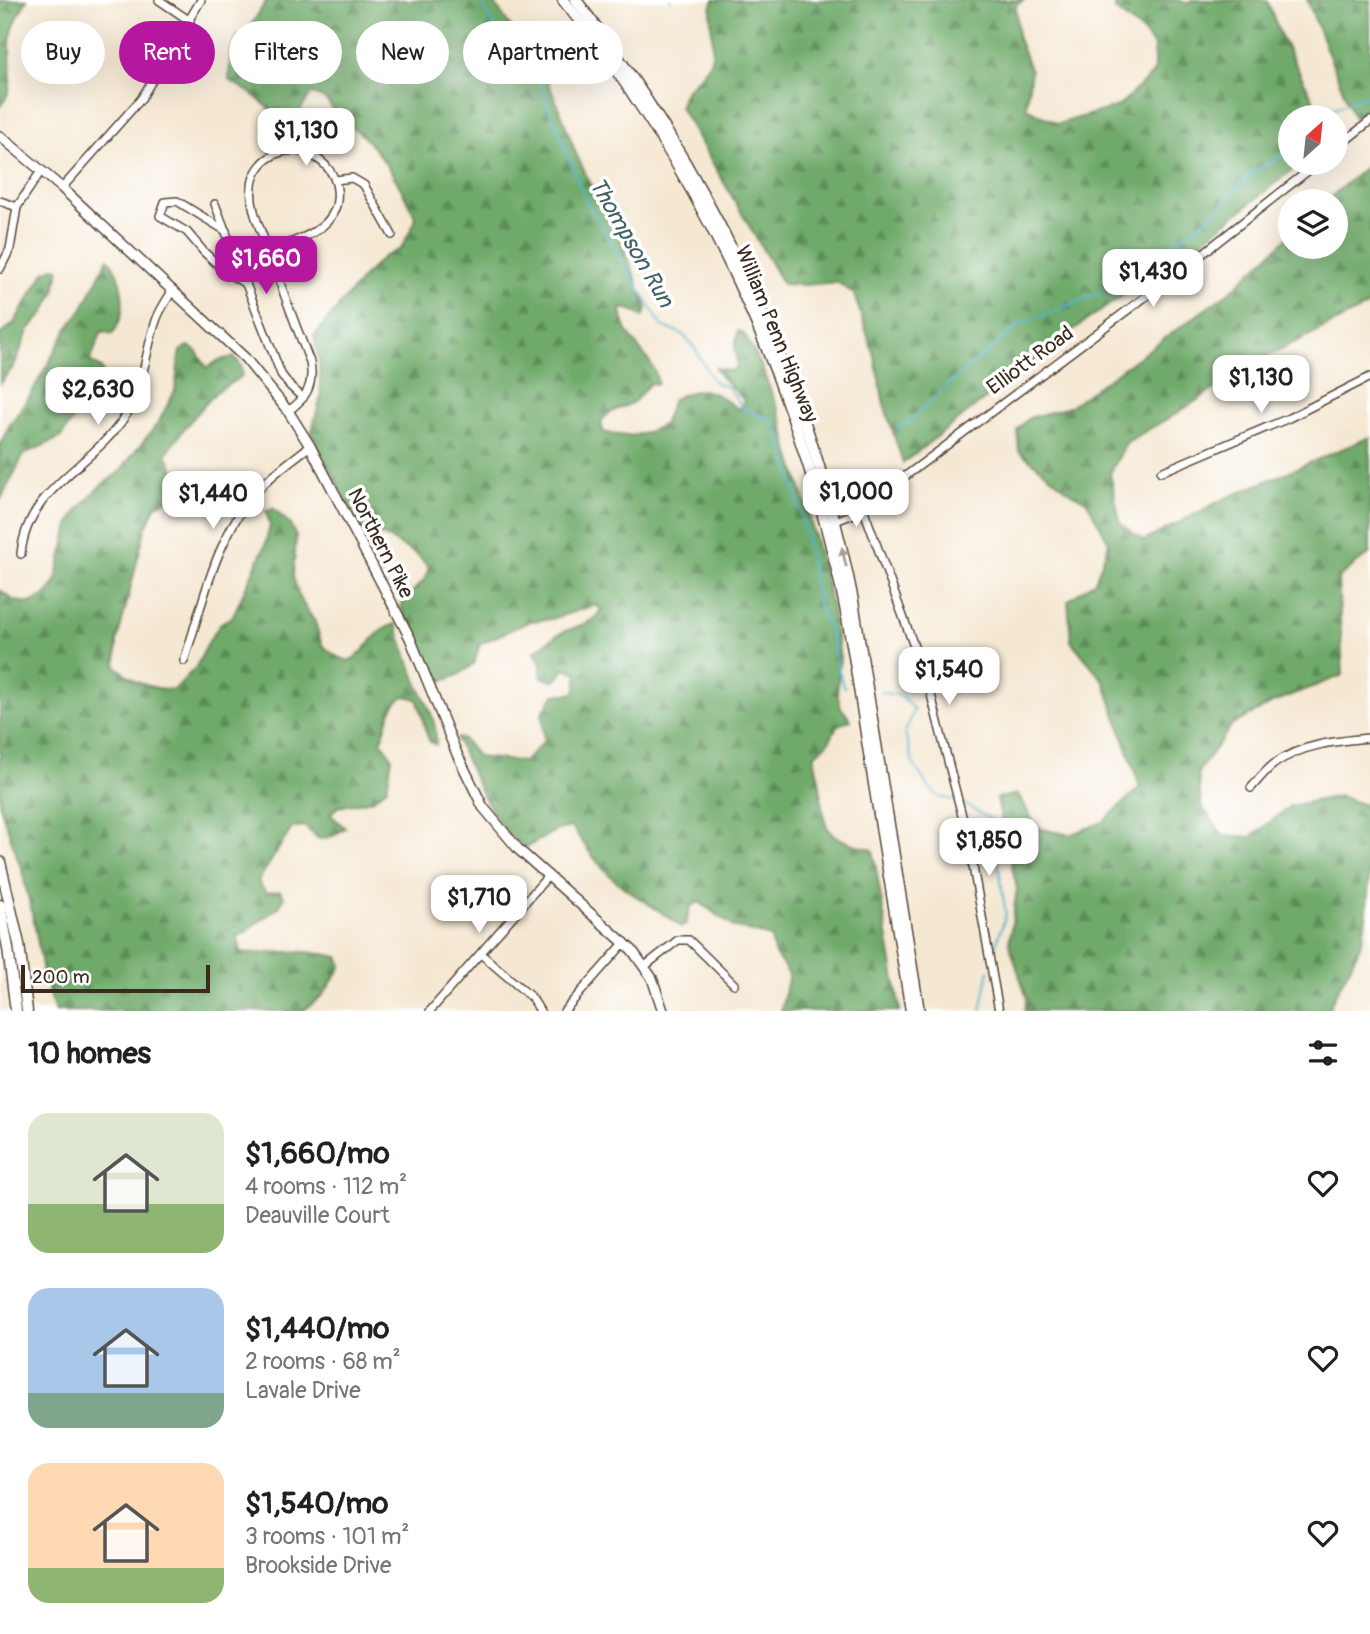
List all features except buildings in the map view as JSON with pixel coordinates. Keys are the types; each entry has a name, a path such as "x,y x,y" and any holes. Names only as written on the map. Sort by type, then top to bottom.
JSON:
{"highway":[{"name":"William Penn Highway","path":"563,0 605,55 661,139 727,258 772,362 847,568 919,1011"},
{"name":"William Penn Highway","path":"576,0 668,135 734,254 791,383 817,458 851,639 911,1011"},
{"path":"0,862 19,944 27,1011"},
{"path":"0,905 16,1011"}],"main road":[{"name":"Northern Pike","path":"0,136 62,188 245,358 288,411 310,446 410,638 475,792 508,838 625,942 645,966 657,989 663,1011"}],"street":[{"path":"159,0 190,20"},
{"path":"62,188 141,99 201,0"},
{"path":"1348,139 1370,121"},
{"path":"268,251 309,235 323,226 336,205 335,180 328,168 321,161 302,152 281,152 263,163 254,178 252,200 268,251 310,362 312,383 303,398 288,411"},
{"path":"0,269 10,249 17,207 41,170"},
{"name":"Elliott Road","path":"830,523 849,517 863,508 1192,262 1303,175"},
{"path":"335,180 352,178 364,184 392,236"},
{"path":"0,201 17,207"},
{"path":"226,231 177,201 165,202 160,216 187,232 204,253 227,273 246,284"},
{"path":"215,204 281,374 303,398"},
{"path":"22,554 25,534 46,497 64,476 116,429 130,408 141,384 157,317 173,290"},
{"path":"1161,472 1289,418 1370,377"},
{"path":"184,661 226,537 255,493 310,446"},
{"path":"863,508 924,668 968,839 999,1011"},
{"path":"1251,788 1273,764 1301,751 1330,742 1370,738"},
{"path":"430,1011 548,876"},
{"path":"645,966 678,940 689,940 734,984"},
{"path":"564,1011 625,942"},
{"path":"481,954 532,998 540,1011"}],"green space":[{"path":"0,0 27,0 12,31 9,91 0,106"},
{"path":"267,0 492,0 507,21 463,21 463,84 548,84 577,156 597,197 616,227 647,308 643,317 632,310 621,308 627,331 651,364 658,384 650,383 634,402 609,413 601,421 603,432 634,435 655,429 663,425 673,399 693,391 714,393 738,409 744,401 716,368 733,371 737,366 735,347 738,331 744,334 760,363 783,423 807,507 830,598 840,658 837,693 840,706 851,720 838,725 828,743 815,754 823,815 830,831 836,836 873,850 900,1011 781,1011 789,974 774,953 771,937 734,927 699,902 691,906 685,925 681,927 614,880 572,827 557,830 527,847 516,841 495,816 456,738 463,739 478,757 524,762 544,741 542,713 554,695 575,693 578,673 564,668 558,679 552,681 541,677 541,664 535,651 559,634 590,621 601,609 595,605 552,619 530,621 480,644 474,664 458,675 437,683 401,608 403,601 424,580 429,568 419,556 383,535 367,540 311,434 321,396 314,336 383,257 401,249 416,219 399,184 377,152 360,133 338,116 323,98 311,94 298,114 282,119 236,84 342,84 342,21 254,21"},
{"path":"714,0 1024,0 1016,5 1018,39 1031,71 1026,108 1058,124 1119,106 1154,72 1154,46 1142,31 1115,10 1115,0 1178,0 1186,3 1195,0 1267,0 1280,34 1316,105 1278,105 1278,175 1286,175 1193,248 1077,327 903,463 884,404 875,358 854,294 837,282 783,284 680,107 684,93 704,72 711,58"},
{"path":"1307,0 1370,0 1370,105 1354,118"},
{"path":"1370,163 1370,305 1261,359 1127,442 1110,473 1120,523 1144,541 1222,500 1370,437 1370,553 1338,578 1343,675 1274,702 1232,725 1198,772 1201,805 1223,835 1251,837 1290,806 1339,796 1370,807 1368,889 1360,947 1328,1011 1024,1011 1027,999 1009,943 1017,889 997,798 1018,794 1037,828 1070,835 1103,822 1140,787 1104,681 1071,641 1068,601 1095,581 1109,543 1087,502 1066,489 1019,451 1017,430 1029,418 1069,407 1232,290 1278,246 1278,259 1348,259 1348,189 1340,189"},
{"path":"108,258 121,286 122,306 117,326 112,334 102,331 90,361 101,368 104,376 60,438 24,454 0,501 0,445 68,328 83,308"},
{"path":"52,268 59,269 55,291 44,313 29,329 14,366 0,383 0,335 14,323 44,273"},
{"path":"189,346 197,352 207,368 219,360 234,357 241,365 242,376 215,393 166,454 178,478 173,486 176,492 174,497 156,505 145,529 117,641 116,666 143,684 174,690 196,667 221,623 233,616 265,545 270,525 266,511 273,508 290,524 296,537 293,577 300,599 315,622 322,645 348,661 361,653 381,631 396,624 412,671 433,718 436,745 430,742 417,699 405,696 399,700 392,710 381,740 392,758 387,788 372,800 338,807 330,814 345,828 333,836 319,839 304,826 292,828 258,881 266,893 280,891 284,897 279,907 238,937 240,951 254,954 321,954 338,957 342,966 323,995 303,1011 55,1011 44,978 22,871 0,806 0,590 15,601 30,603 44,596 55,584 69,525 77,511 99,487 118,473 158,423 175,391 180,351"}],"waterway":[{"name":"Thompson Run","path":"480,0 510,58 535,74 587,203 662,326 682,334 694,347 713,381 729,388 743,408 775,422 806,535 818,603 830,633 845,687"},
{"path":"1342,105 1370,94"},
{"path":"897,428 908,423 951,382 1021,324 1108,290 1215,213 1251,173 1278,158"},
{"name":"Thompson Run","path":"880,692 902,696 914,710 905,733 913,763 929,788 940,797 956,801"},
{"name":"Thompson Run","path":"961,802 990,819 996,832 1006,914 992,957"},
{"name":"Thompson Run","path":"981,1011 989,970"}]}
